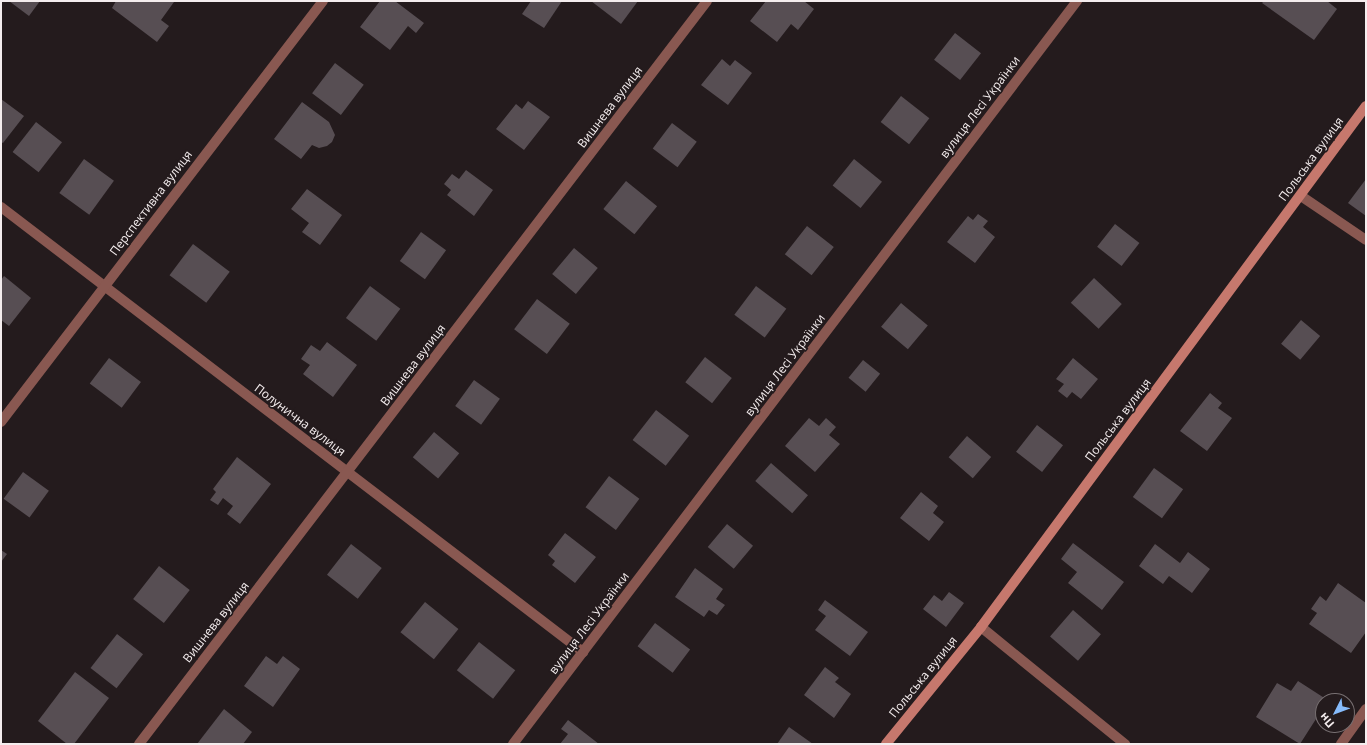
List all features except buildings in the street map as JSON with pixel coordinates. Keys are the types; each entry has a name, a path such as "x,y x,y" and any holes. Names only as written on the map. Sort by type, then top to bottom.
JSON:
{"street":[{"name":"Перспективна вулиця","path":"1,422 323,1"},
{"name":"Вишнева вулиця","path":"139,744 348,473 707,1"},
{"name":"вулиця Лесі Українки","path":"513,744 1077,1"},
{"name":"Польська вулиця","path":"886,744 981,627 1301,196 1366,106"},
{"path":"1301,196 1366,240"},
{"name":"Полунична вулиця","path":"1,207 583,652"},
{"path":"981,627 1125,744"},
{"path":"1342,744 1366,709"}]}
